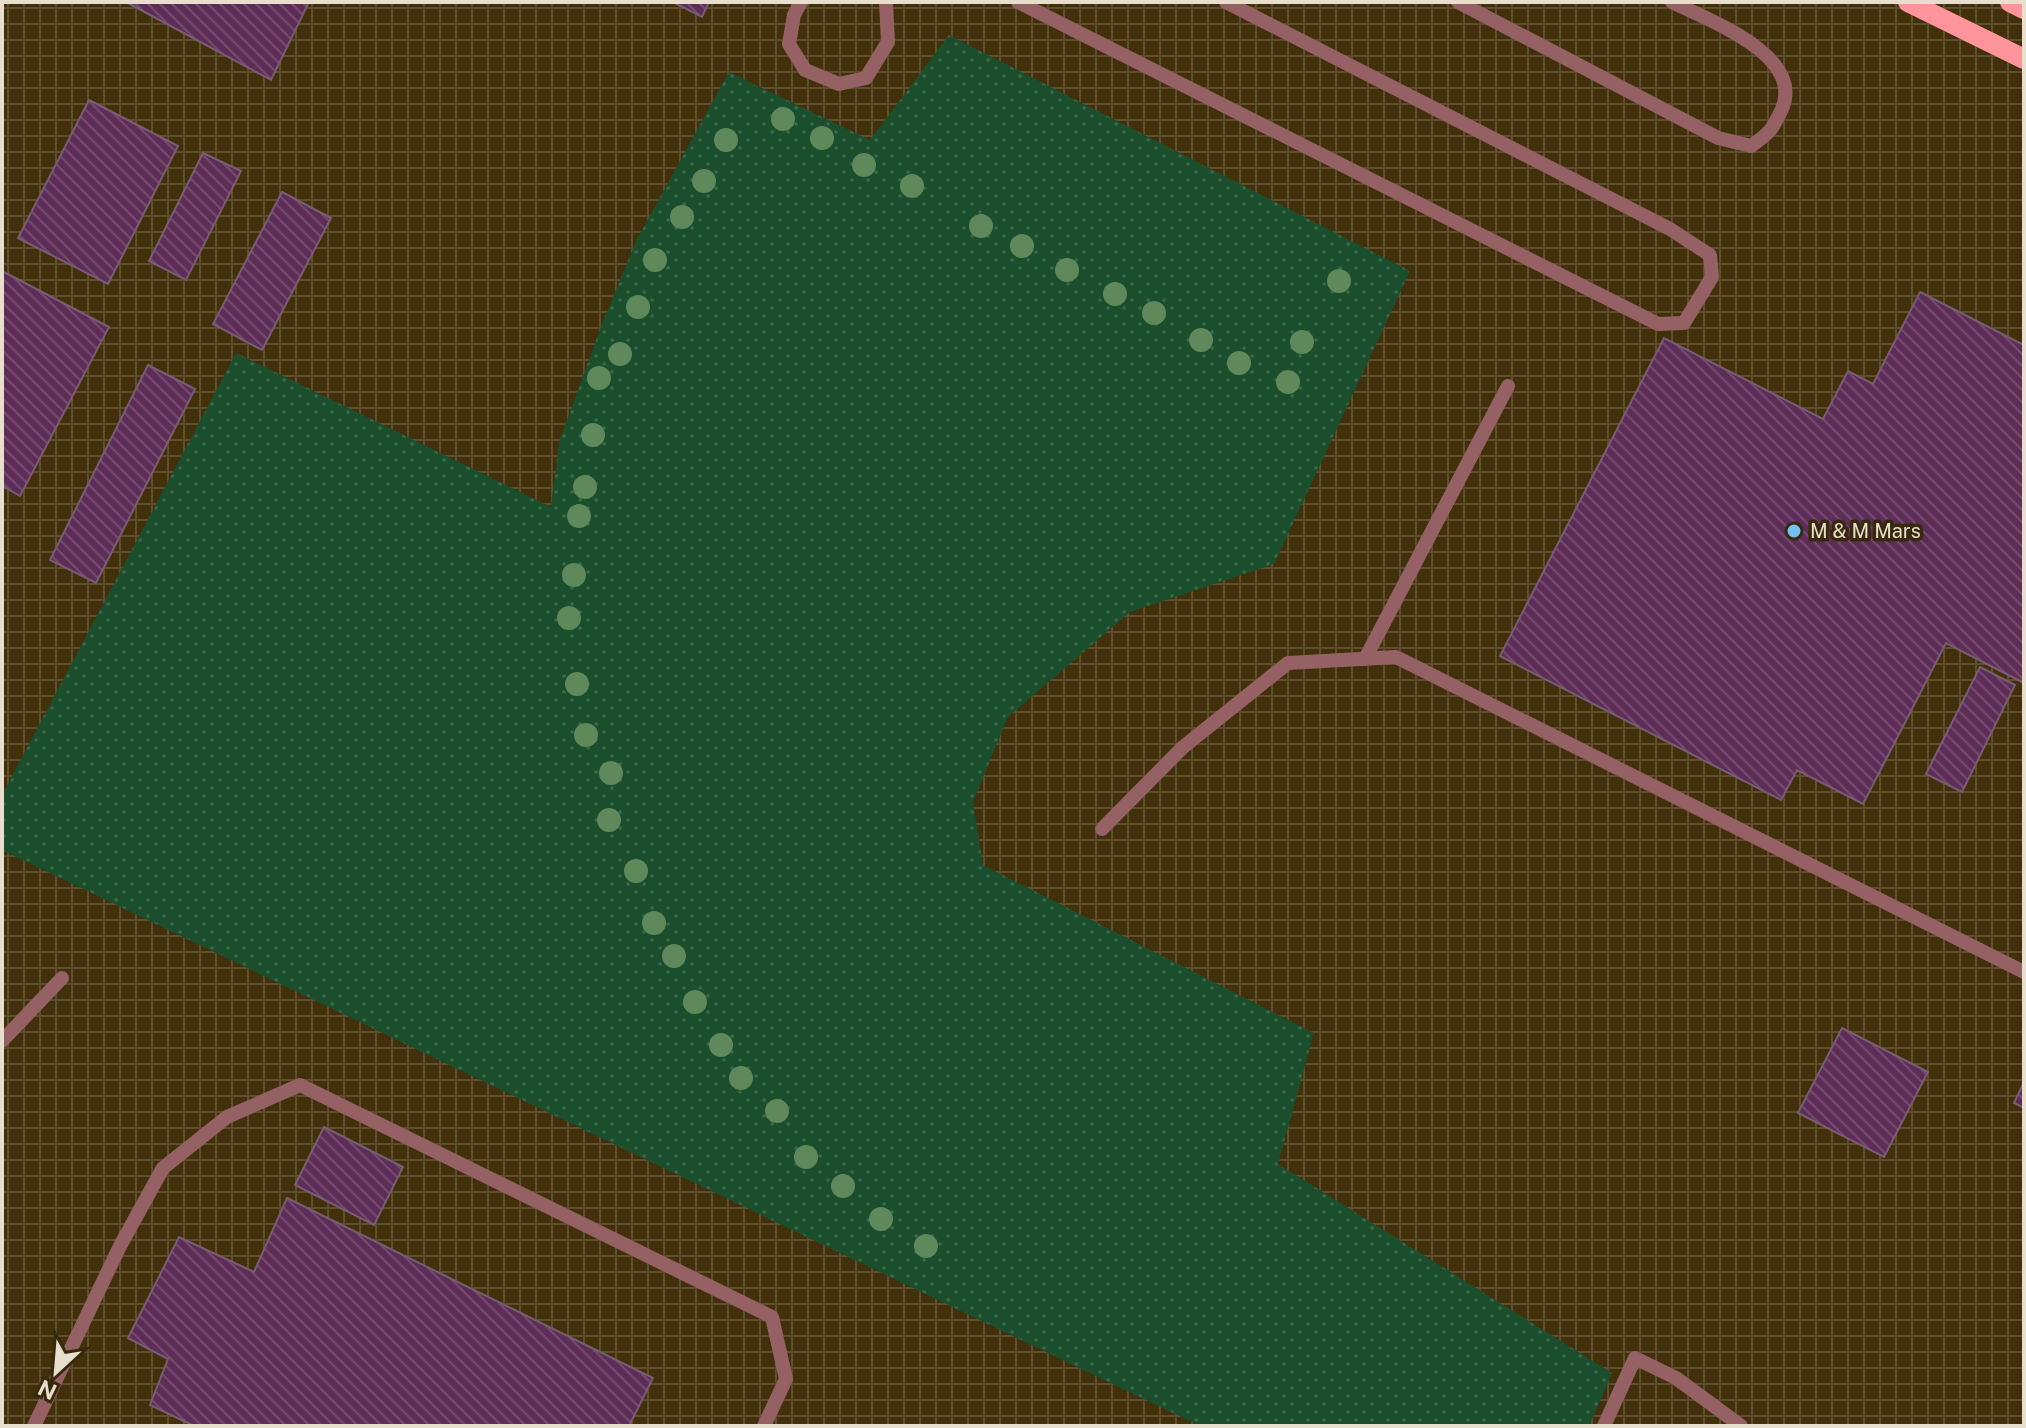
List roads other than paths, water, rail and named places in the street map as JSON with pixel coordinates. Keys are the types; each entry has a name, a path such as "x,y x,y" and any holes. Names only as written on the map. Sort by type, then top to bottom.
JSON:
{"main road":[{"path":"1908,2 2024,59"},
{"path":"2010,2 2024,9"}],"lane":[{"path":"801,2 794,15 789,44 805,70 839,84 866,78 888,42 886,2"},
{"path":"1018,2 1658,324 1684,323 1712,277 1710,255 1670,229 1226,2"},
{"path":"1458,2 1718,138 1751,146 1772,132 1787,97 1780,69 1748,40 1672,2"},
{"path":"1365,659 1508,386"},
{"path":"1102,829 1182,748 1288,663 1396,657 2024,972"},
{"path":"2,1041 62,978"},
{"path":"34,1426 120,1246 163,1168 227,1117 300,1085 772,1317 786,1379 764,1426"},
{"path":"1604,1426 1635,1358 1676,1378 1741,1426"}],"place":[{"name":"M & M Mars","path":"1794,531"}]}
